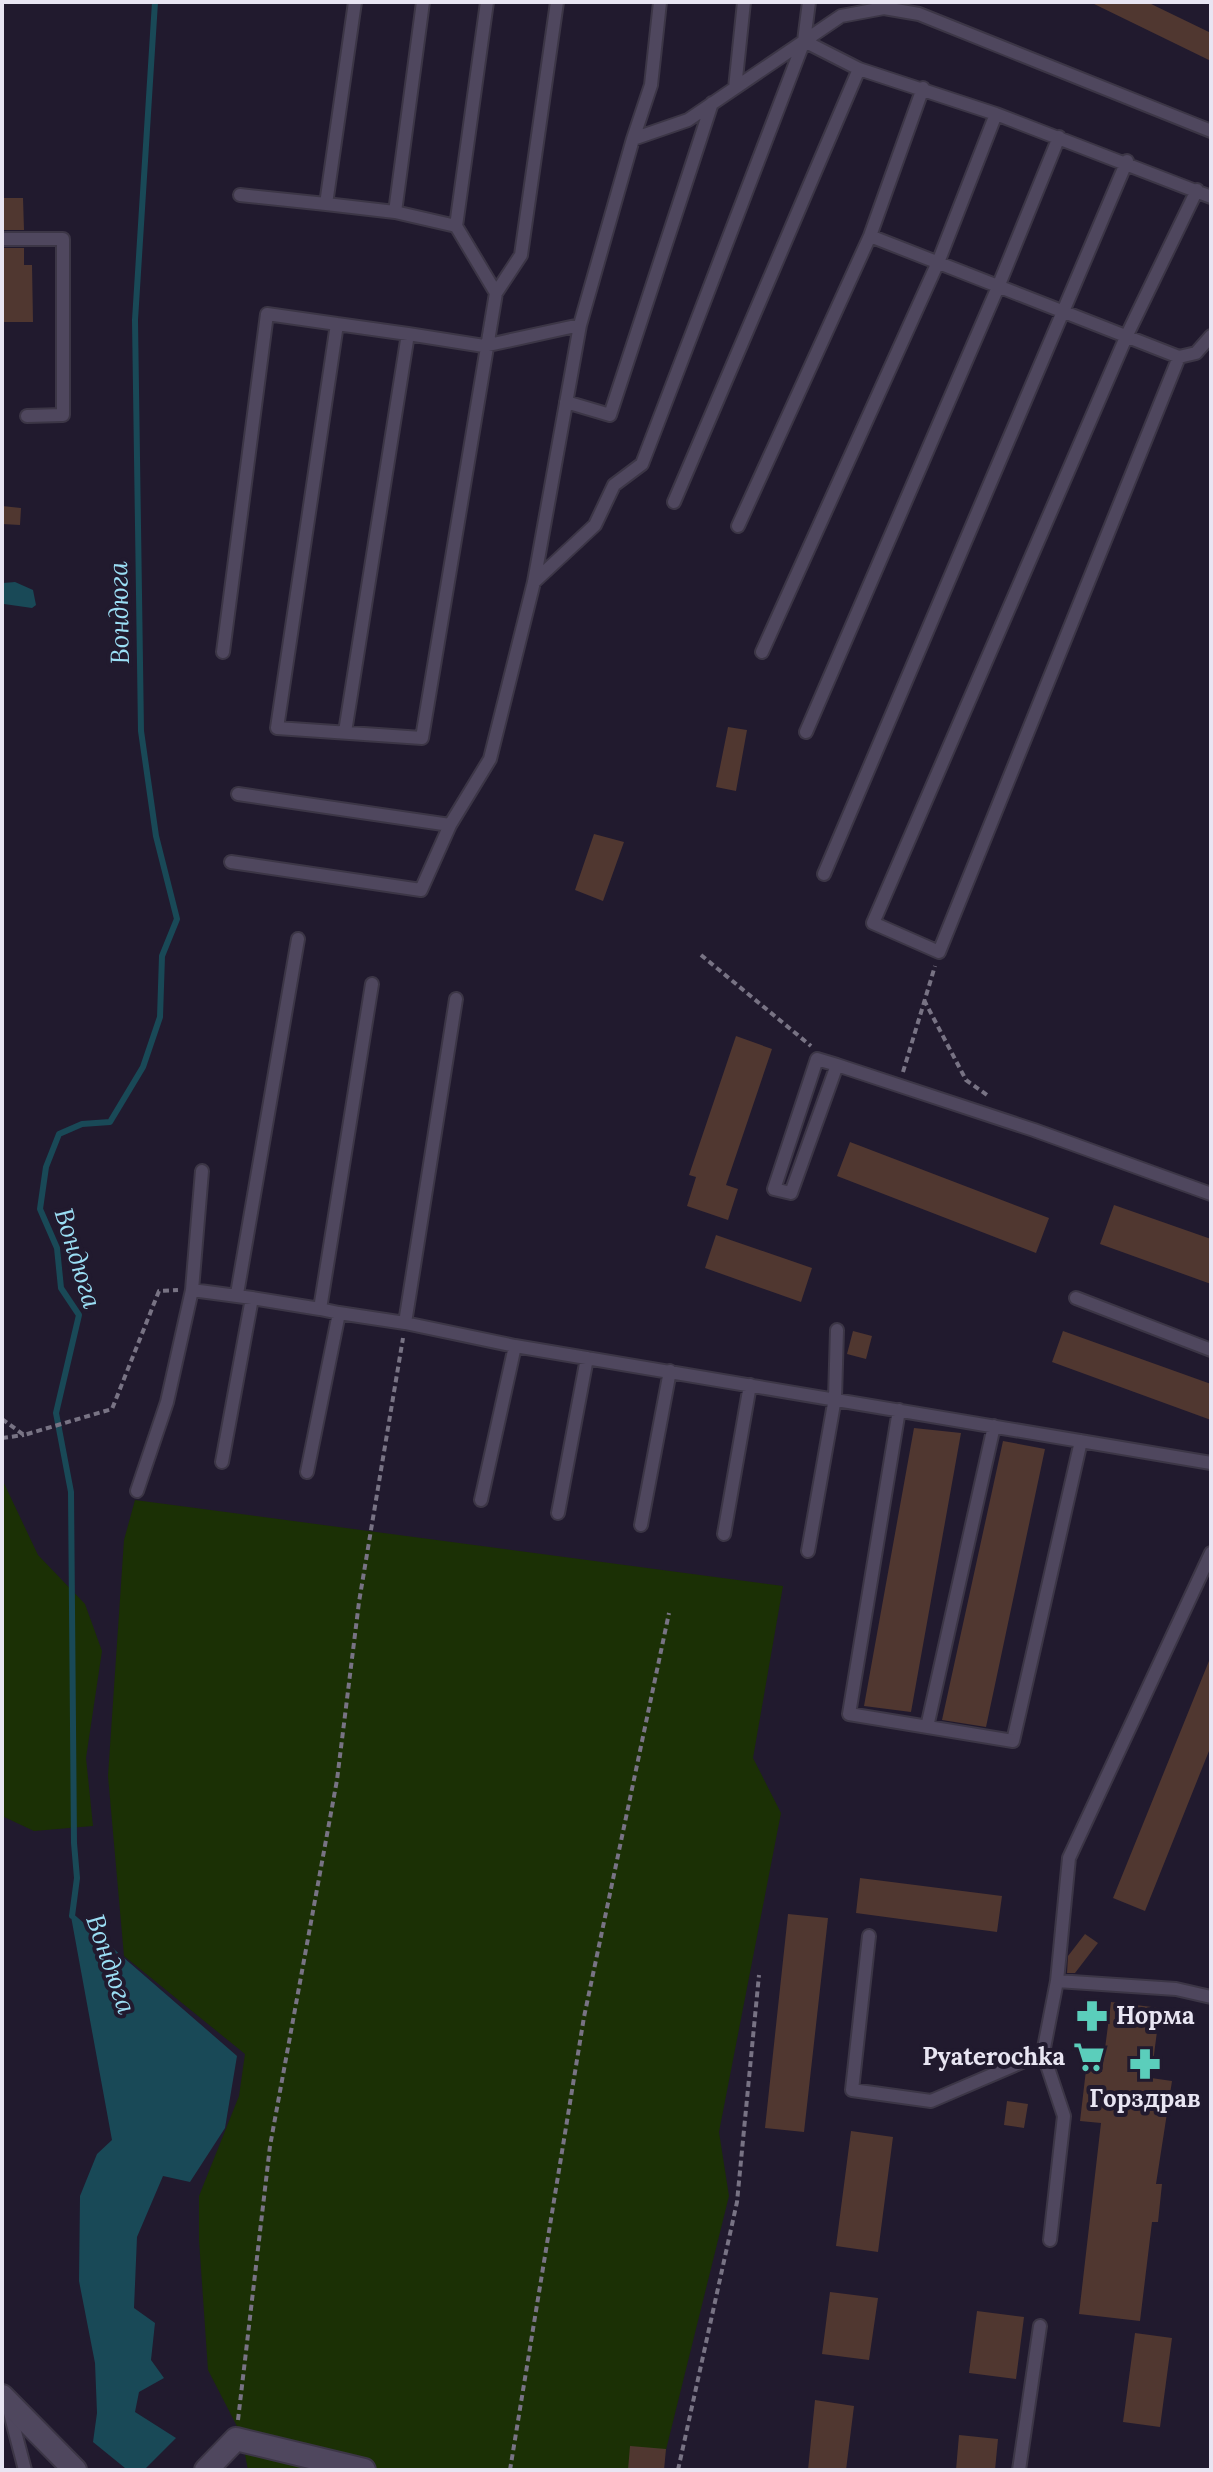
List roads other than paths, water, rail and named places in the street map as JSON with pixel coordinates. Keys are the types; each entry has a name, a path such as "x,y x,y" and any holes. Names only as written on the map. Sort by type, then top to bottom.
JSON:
{"street":[{"path":"5,2399 75,2470"},
{"path":"206,2470 236,2439 364,2470"}],"lane":[{"path":"326,204 355,2"},
{"path":"395,212 423,2"},
{"path":"487,2 456,226 496,293"},
{"path":"337,324 277,728 422,738 484,346 496,293 521,255 557,2"},
{"path":"231,862 421,890 450,825 490,759 534,582 580,325 651,85 660,2"},
{"path":"735,88 744,2"},
{"path":"534,582 595,525 614,485 642,464 804,41 809,2"},
{"path":"633,139 688,120 841,16 884,5 932,19 1211,131"},
{"path":"804,41 859,69 923,88 1127,161 1211,197"},
{"path":"674,502 859,69"},
{"path":"738,526 870,236 923,88"},
{"path":"566,402 610,415 712,103"},
{"path":"762,652 939,260 996,114"},
{"path":"806,732 998,287 1059,137"},
{"path":"824,874 1127,161"},
{"path":"1179,357 939,952 873,923 1127,335 1197,190"},
{"path":"240,195 395,212 456,226"},
{"path":"870,236 939,260 998,287 1179,357 1196,353 1211,336"},
{"path":"2,239 63,239 63,415 27,416"},
{"path":"223,652 267,314 484,346 580,325"},
{"path":"345,732 408,334"},
{"path":"238,794 450,825"},
{"path":"237,1294 298,939"},
{"path":"320,1309 372,984"},
{"path":"405,1323 456,999"},
{"path":"837,1065 791,1193 774,1189 817,1059 837,1065 899,1086 1211,1194"},
{"path":"137,1491 167,1402 192,1290 202,1171"},
{"path":"192,1290 237,1294 515,1346 1211,1463"},
{"path":"222,1462 252,1298"},
{"path":"1076,1298 1211,1350"},
{"path":"307,1472 339,1313"},
{"path":"808,1551 835,1398 837,1330"},
{"path":"481,1500 515,1346"},
{"path":"558,1513 587,1358"},
{"path":"641,1525 670,1371"},
{"path":"724,1534 750,1385"},
{"path":"899,1410 849,1714 1013,1741 1081,1441"},
{"path":"927,1727 994,1426"},
{"path":"1050,2240 1064,2116 1043,2053 1057,1981 1069,1858 1211,1553"},
{"path":"869,1936 852,2090 931,2101 1043,2053"},
{"path":"1057,1981 1176,1989 1211,1997"},
{"path":"1019,2470 1040,2326"},
{"path":"5,2399 25,2470"}],"water":[{"path":"15,582 33,590 36,605 32,608 4,604 3,583"},
{"path":"70,1911 237,2056 225,2128 190,2182 163,2176 137,2237 134,2308 155,2323 151,2360 164,2378 139,2392 135,2412 176,2438 144,2470 125,2468 93,2442 97,2413 95,2363 79,2281 80,2196 97,2154 112,2140"}],"waterway":[{"name":"Вондюга","path":"72,1916 77,1878 74,1843 71,1492 56,1413 79,1315 61,1288 57,1248 40,1209 46,1167 59,1134 82,1124 110,1122 143,1067 160,1017 162,956 177,919 156,836 141,731 135,320 155,2"}],"place":[{"name":"Норма","path":"1092,2016"},
{"name":"Pyaterochka","path":"1089,2057"},
{"name":"Горздрав","path":"1145,2064"}]}
